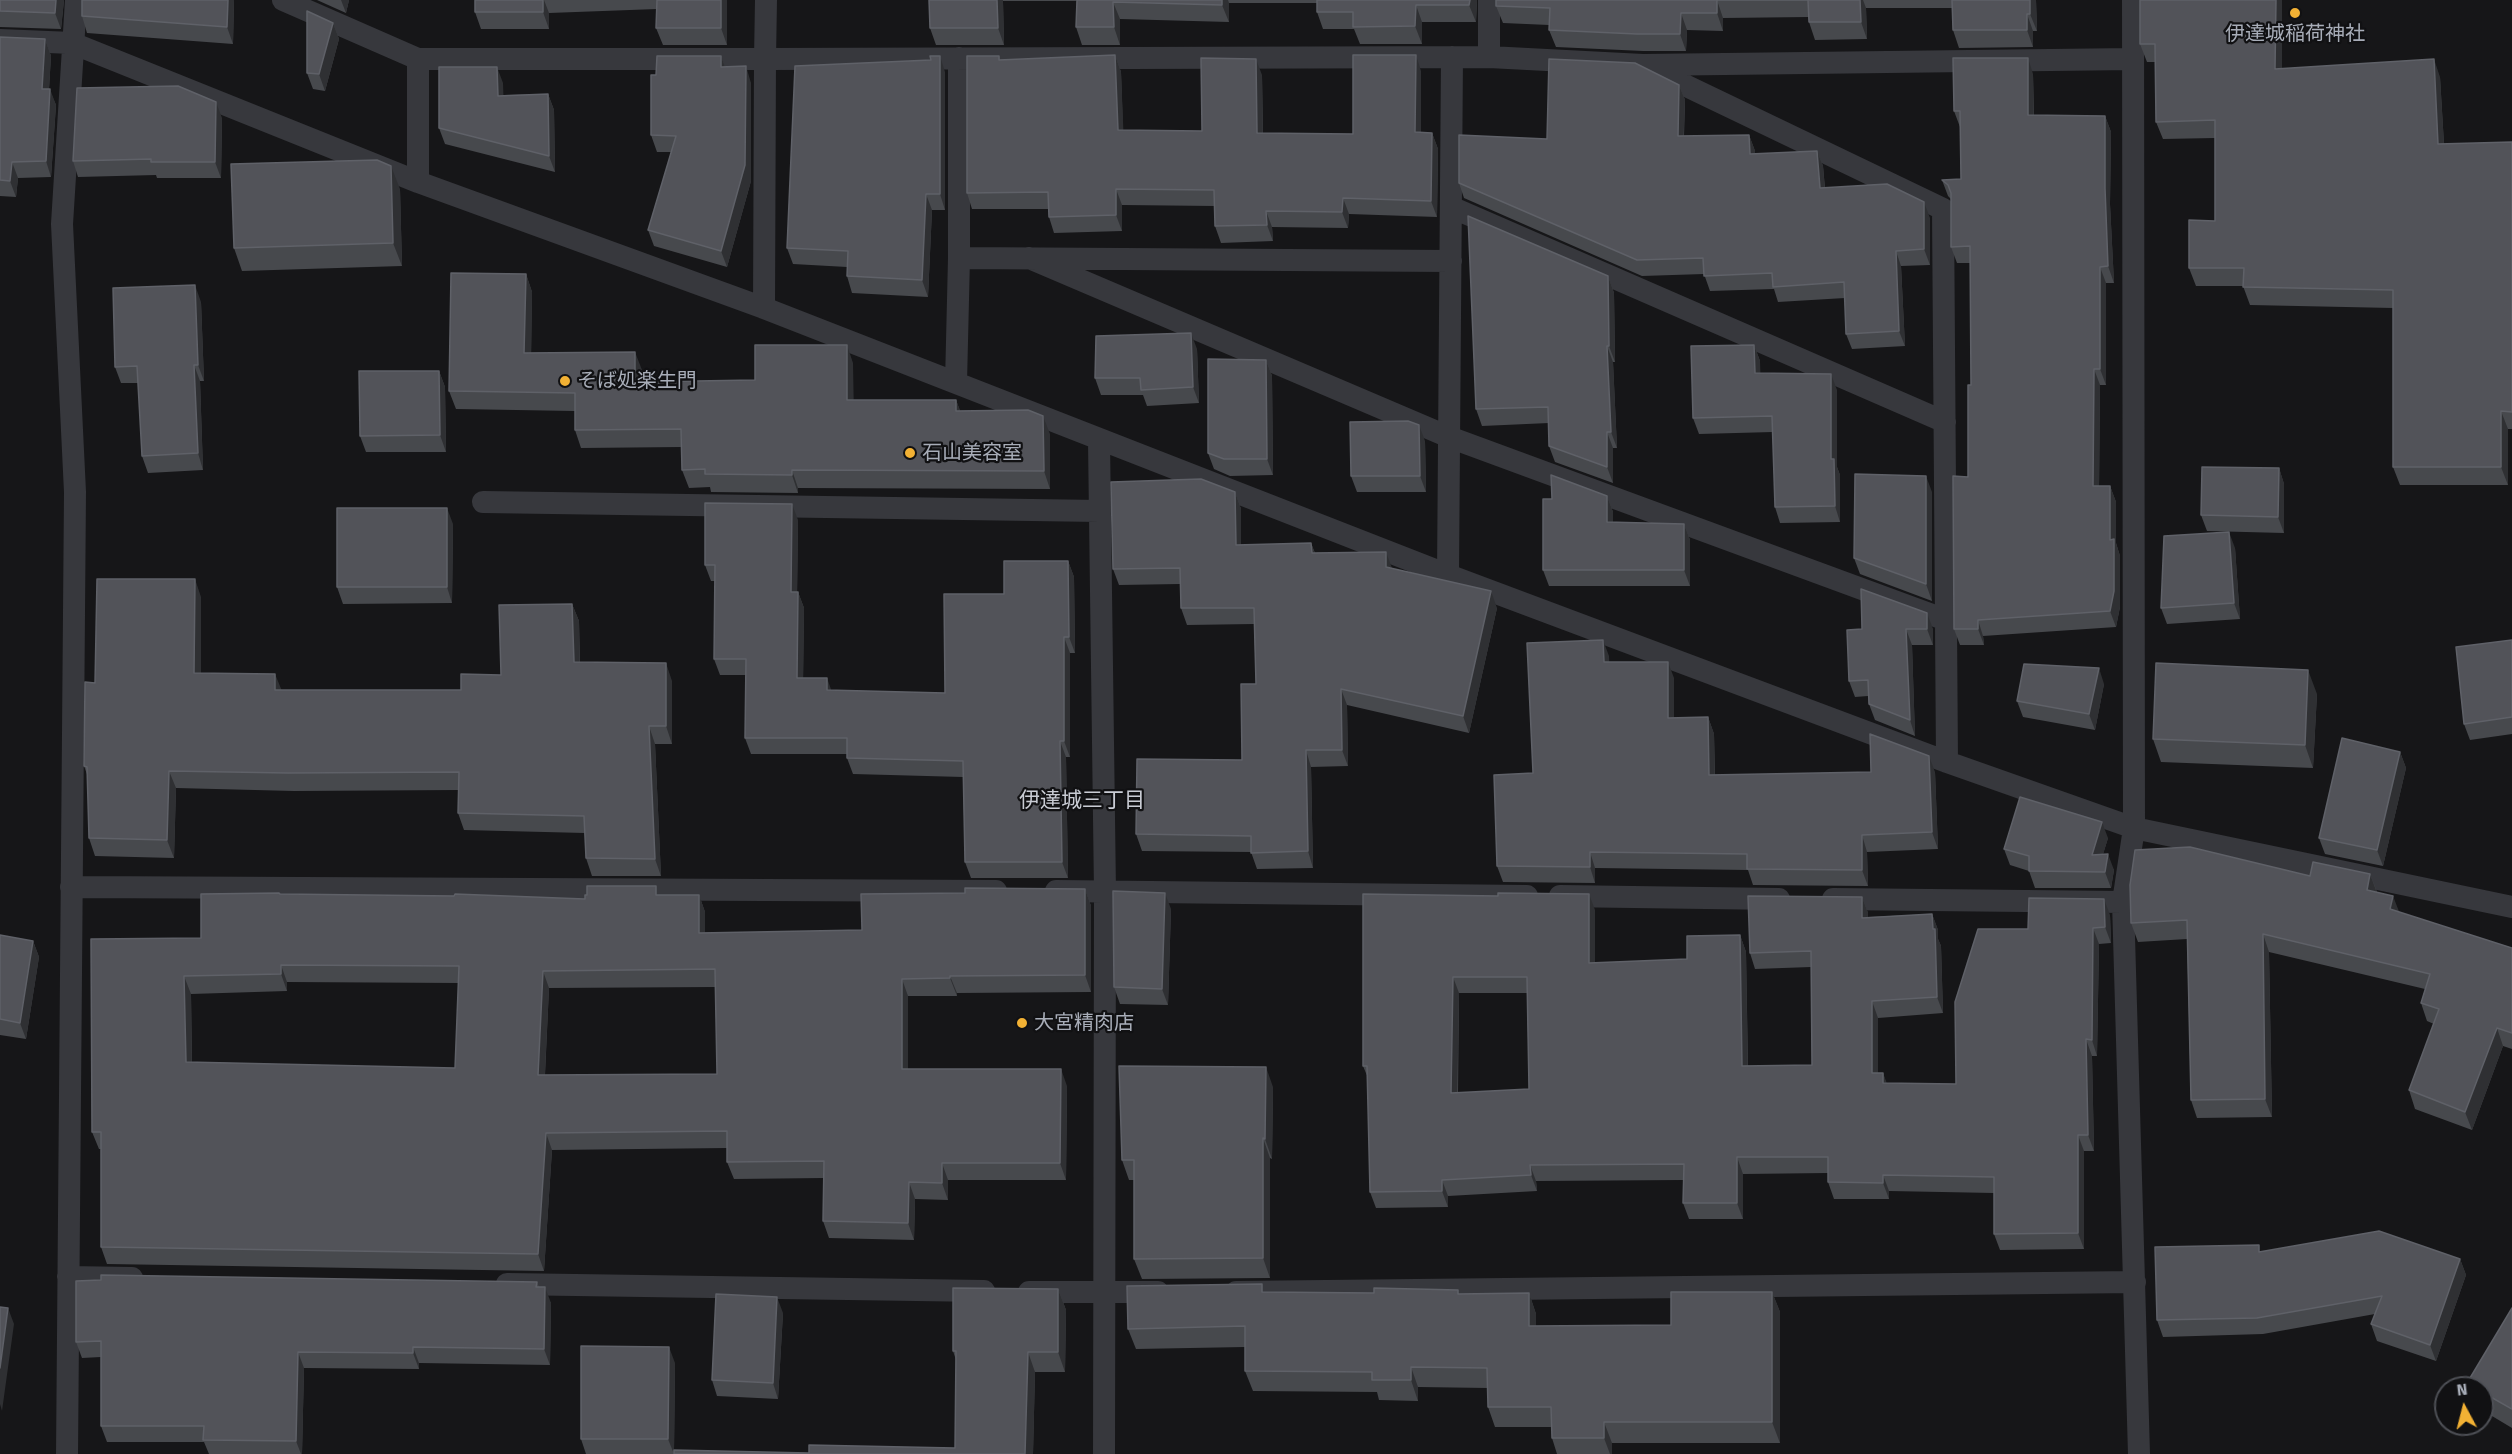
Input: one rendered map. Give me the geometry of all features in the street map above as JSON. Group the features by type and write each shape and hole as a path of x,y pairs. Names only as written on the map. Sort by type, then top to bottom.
{"lane":[{"path":"67,1454 75,492 62,224 76,0"},
{"path":"283,0 418,58 1489,57 1642,65 2132,59"},
{"path":"764,308 766,0"},
{"path":"1489,0 1489,57"},
{"path":"2133,0 2134,828 2123,902 2139,1454"},
{"path":"0,40 72,43 418,182 764,308 1099,441 1448,575 1947,762 2134,828 2512,907"},
{"path":"1448,575 1452,57"},
{"path":"418,58 418,182"},
{"path":"956,383 959,258 959,58"},
{"path":"1642,65 1943,209 1947,762"},
{"path":"1451,207 1945,422"},
{"path":"959,258 1451,261"},
{"path":"1029,258 1449,437 1946,620"},
{"path":"1099,441 1105,892 1104,1454"},
{"path":"483,501 1100,512"},
{"path":"71,887 1028,891 2123,902"},
{"path":"68,1277 151,1278"},
{"path":"1212,1292 2134,1282"},
{"path":"485,1283 1104,1293 1176,1292"}],"building":[{"path":"0,0 56,0 55,13 0,11"},
{"path":"82,0 228,0 227,27 82,16"},
{"path":"475,0 543,0 543,12 475,12"},
{"path":"657,0 721,0 721,28 656,28"},
{"path":"929,0 997,0 998,28 930,28"},
{"path":"1077,0 1222,0 1222,5 1113,2 1114,27 1076,27"},
{"path":"1317,0 1470,0 1469,5 1416,5 1415,26 1353,27 1353,12 1317,12"},
{"path":"1496,0 1717,0 1717,13 1681,13 1680,34 1549,30 1550,8 1496,6"},
{"path":"1808,0 1860,0 1861,22 1809,22"},
{"path":"1952,0 2030,0 2027,30 1953,30"},
{"path":"2140,0 2276,0 2275,69 2434,59 2438,144 2512,142 2512,412 2501,411 2501,467 2393,467 2393,290 2243,287 2244,268 2189,268 2189,220 2215,221 2215,120 2156,122 2155,44 2140,44"},
{"path":"307,11 333,23 319,74 307,73"},
{"path":"0,37 45,39 42,89 50,89 46,161 12,162 10,181 0,180"},
{"path":"1115,55 1118,130 1202,131 1201,58 1256,59 1257,133 1353,134 1353,55 1416,55 1415,132 1432,133 1431,201 1343,198 1342,212 1266,211 1267,225 1215,226 1214,190 1116,189 1116,215 1049,217 1048,192 967,193 967,56 999,56 999,60"},
{"path":"657,56 721,56 721,67 746,66 745,165 721,251 648,230 676,136 651,135 651,75 656,75"},
{"path":"930,56 940,56 940,194 926,194 922,280 847,276 848,251 787,248 795,66 931,60"},
{"path":"1953,58 2028,58 2028,115 2105,116 2108,266 2100,267 2100,369 2094,369 2093,486 2110,486 2110,540 2114,539 2114,591 2110,611 1978,620 1978,629 1954,629 1953,476 1968,477 1968,385 1971,385 1970,246 1951,247 1951,193 1948,185 1942,180 1961,179 1960,111 1954,111"},
{"path":"1549,59 1635,63 1679,85 1678,136 1749,135 1750,154 1817,151 1820,188 1887,184 1924,202 1924,249 1896,251 1899,331 1846,334 1844,282 1773,287 1772,273 1704,276 1703,258 1637,260 1459,183 1459,135 1547,139"},
{"path":"439,67 497,67 498,96 548,94 549,156 439,128"},
{"path":"178,86 216,102 215,162 151,162 151,159 73,161 77,88"},
{"path":"377,160 391,166 393,243 234,248 231,164"},
{"path":"1468,216 1608,276 1609,346 1607,346 1611,432 1607,432 1607,467 1549,446 1548,407 1476,409"},
{"path":"451,273 526,274 524,353 635,352 635,382 755,380 755,345 847,345 847,400 956,400 956,411 1028,410 1043,416 1044,471 792,470 792,475 705,474 705,469 682,470 681,429 575,430 575,393 449,391"},
{"path":"195,285 198,365 194,365 198,453 142,456 137,366 115,367 113,288"},
{"path":"1191,333 1193,387 1141,390 1140,378 1095,378 1096,336"},
{"path":"1754,345 1755,373 1831,374 1831,459 1834,459 1835,506 1775,507 1772,416 1693,418 1691,346"},
{"path":"1208,359 1266,360 1267,459 1224,459 1208,453"},
{"path":"359,371 439,371 440,435 360,436"},
{"path":"1408,421 1419,425 1420,476 1351,476 1350,422"},
{"path":"2202,467 2279,468 2278,517 2201,515"},
{"path":"1855,474 1926,476 1926,584 1854,558"},
{"path":"1551,475 1607,496 1607,522 1684,524 1684,570 1543,570 1543,499 1552,499"},
{"path":"1201,479 1235,492 1236,545 1311,543 1312,553 1386,552 1386,567 1491,591 1463,716 1341,689 1342,750 1306,750 1308,851 1251,853 1251,836 1136,834 1137,759 1242,760 1241,684 1256,684 1254,608 1181,608 1180,568 1113,569 1111,482"},
{"path":"705,503 792,504 791,592 798,592 797,678 827,678 827,690 945,693 944,594 1004,594 1004,561 1068,561 1069,637 1064,637 1064,741 1060,741 1062,862 965,862 963,761 847,758 847,738 745,738 746,659 714,659 715,565 705,565"},
{"path":"337,508 447,508 447,587 337,587"},
{"path":"2229,532 2234,603 2161,608 2164,536"},
{"path":"97,579 195,579 194,673 275,674 275,690 461,690 461,674 501,675 499,605 572,604 574,662 666,663 666,726 649,726 655,859 586,858 584,816 458,813 459,772 169,771 167,840 89,838 87,767 84,766 85,682 95,683"},
{"path":"1861,589 1927,613 1927,629 1906,629 1910,720 1869,704 1868,680 1849,681 1847,630 1862,629"},
{"path":"1603,640 1604,662 1668,662 1668,718 1708,717 1709,775 1871,772 1870,734 1929,756 1932,832 1862,835 1862,870 1747,869 1747,854 1590,852 1590,867 1497,866 1494,775 1533,773 1527,643"},
{"path":"2512,640 2512,717 2464,724 2456,647"},
{"path":"2156,663 2308,670 2305,745 2153,739"},
{"path":"2024,664 2099,668 2089,714 2017,701"},
{"path":"2342,738 2400,752 2377,850 2319,838"},
{"path":"2020,797 2102,822 2092,855 2108,854 2105,872 2029,871 2029,856 2004,849"},
{"path":"2190,847 2310,876 2313,862 2370,874 2367,890 2393,896 2390,909 2512,948 2512,1033 2497,1028 2465,1112 2409,1090 2439,1009 2421,1003 2430,974 2263,934 2265,1099 2191,1100 2187,920 2131,923 2130,885 2135,850"},
{"path":"587,886 656,886 656,895 699,895 699,933 862,930 861,894 965,893 965,888 1085,889 1085,975 950,976 950,978 902,979 902,1069 1061,1069 1060,1163 942,1163 942,1183 909,1182 908,1223 823,1221 824,1161 727,1162 727,1131 546,1133 538,1254 101,1247 101,1132 92,1132 91,939 201,938 201,894 454,896 455,894 585,899","holes":["281,965 459,966 455,1068 186,1062 184,976 281,974","715,969 717,1074 538,1075 543,971"]},
{"path":"1113,891 1165,893 1162,989 1114,987"},
{"path":"1498,893 1589,894 1589,963 1687,959 1687,936 1740,935 1742,1066 1812,1065 1811,951 1750,953 1748,896 1862,897 1862,918 1932,914 1933,929 1935,929 1937,997 1872,1001 1872,1073 1883,1073 1883,1083 1956,1084 1955,1002 1978,929 2028,929 2029,898 2104,899 2105,927 2093,928 2092,1040 2086,1039 2088,1135 2078,1135 2078,1233 1994,1234 1994,1177 1883,1175 1883,1183 1828,1182 1828,1157 1737,1157 1737,1203 1683,1203 1684,1164 1530,1165 1531,1175 1442,1180 1442,1191 1370,1192 1367,1066 1363,1066 1363,894 1498,896","holes":["1453,977 1527,977 1529,1089 1451,1093"]},
{"path":"0,935 33,941 20,1023 0,1019"},
{"path":"1119,1066 1266,1067 1265,1139 1263,1138 1263,1258 1134,1259 1134,1160 1122,1160"},
{"path":"2379,1231 2460,1259 2430,1345 2371,1324 2382,1296 2257,1318 2157,1320 2155,1247 2259,1245 2259,1252"},
{"path":"101,1275 537,1282 536,1287 545,1287 544,1349 413,1347 413,1353 298,1352 296,1441 203,1440 204,1426 101,1426 101,1341 76,1342 76,1281 101,1280"},
{"path":"1262,1284 1262,1292 1374,1293 1374,1288 1458,1290 1458,1294 1529,1293 1529,1326 1671,1325 1671,1292 1772,1292 1772,1422 1604,1422 1604,1438 1552,1438 1551,1407 1488,1407 1487,1368 1411,1367 1411,1380 1372,1380 1372,1372 1245,1371 1245,1326 1128,1329 1127,1286"},
{"path":"953,1288 1058,1289 1058,1352 1028,1352 1025,1454 674,1454 674,1450 809,1453 809,1445 955,1448 956,1351 953,1351"},
{"path":"716,1294 777,1297 773,1383 712,1380"},
{"path":"0,1307 8,1308 0,1368"},
{"path":"2512,1308 2512,1409 2494,1399 2494,1376 2471,1376"},
{"path":"581,1346 669,1347 668,1439 581,1439"}],"place":[{"name":"伊達城稲荷神社","path":"2295,13"},
{"name":"そば処楽生門","path":"565,381"},
{"name":"石山美容室","path":"910,453"},
{"name":"大宮精肉店","path":"1022,1023"}],"district":[{"name":"伊達城三丁目","path":"1082,801"}]}
